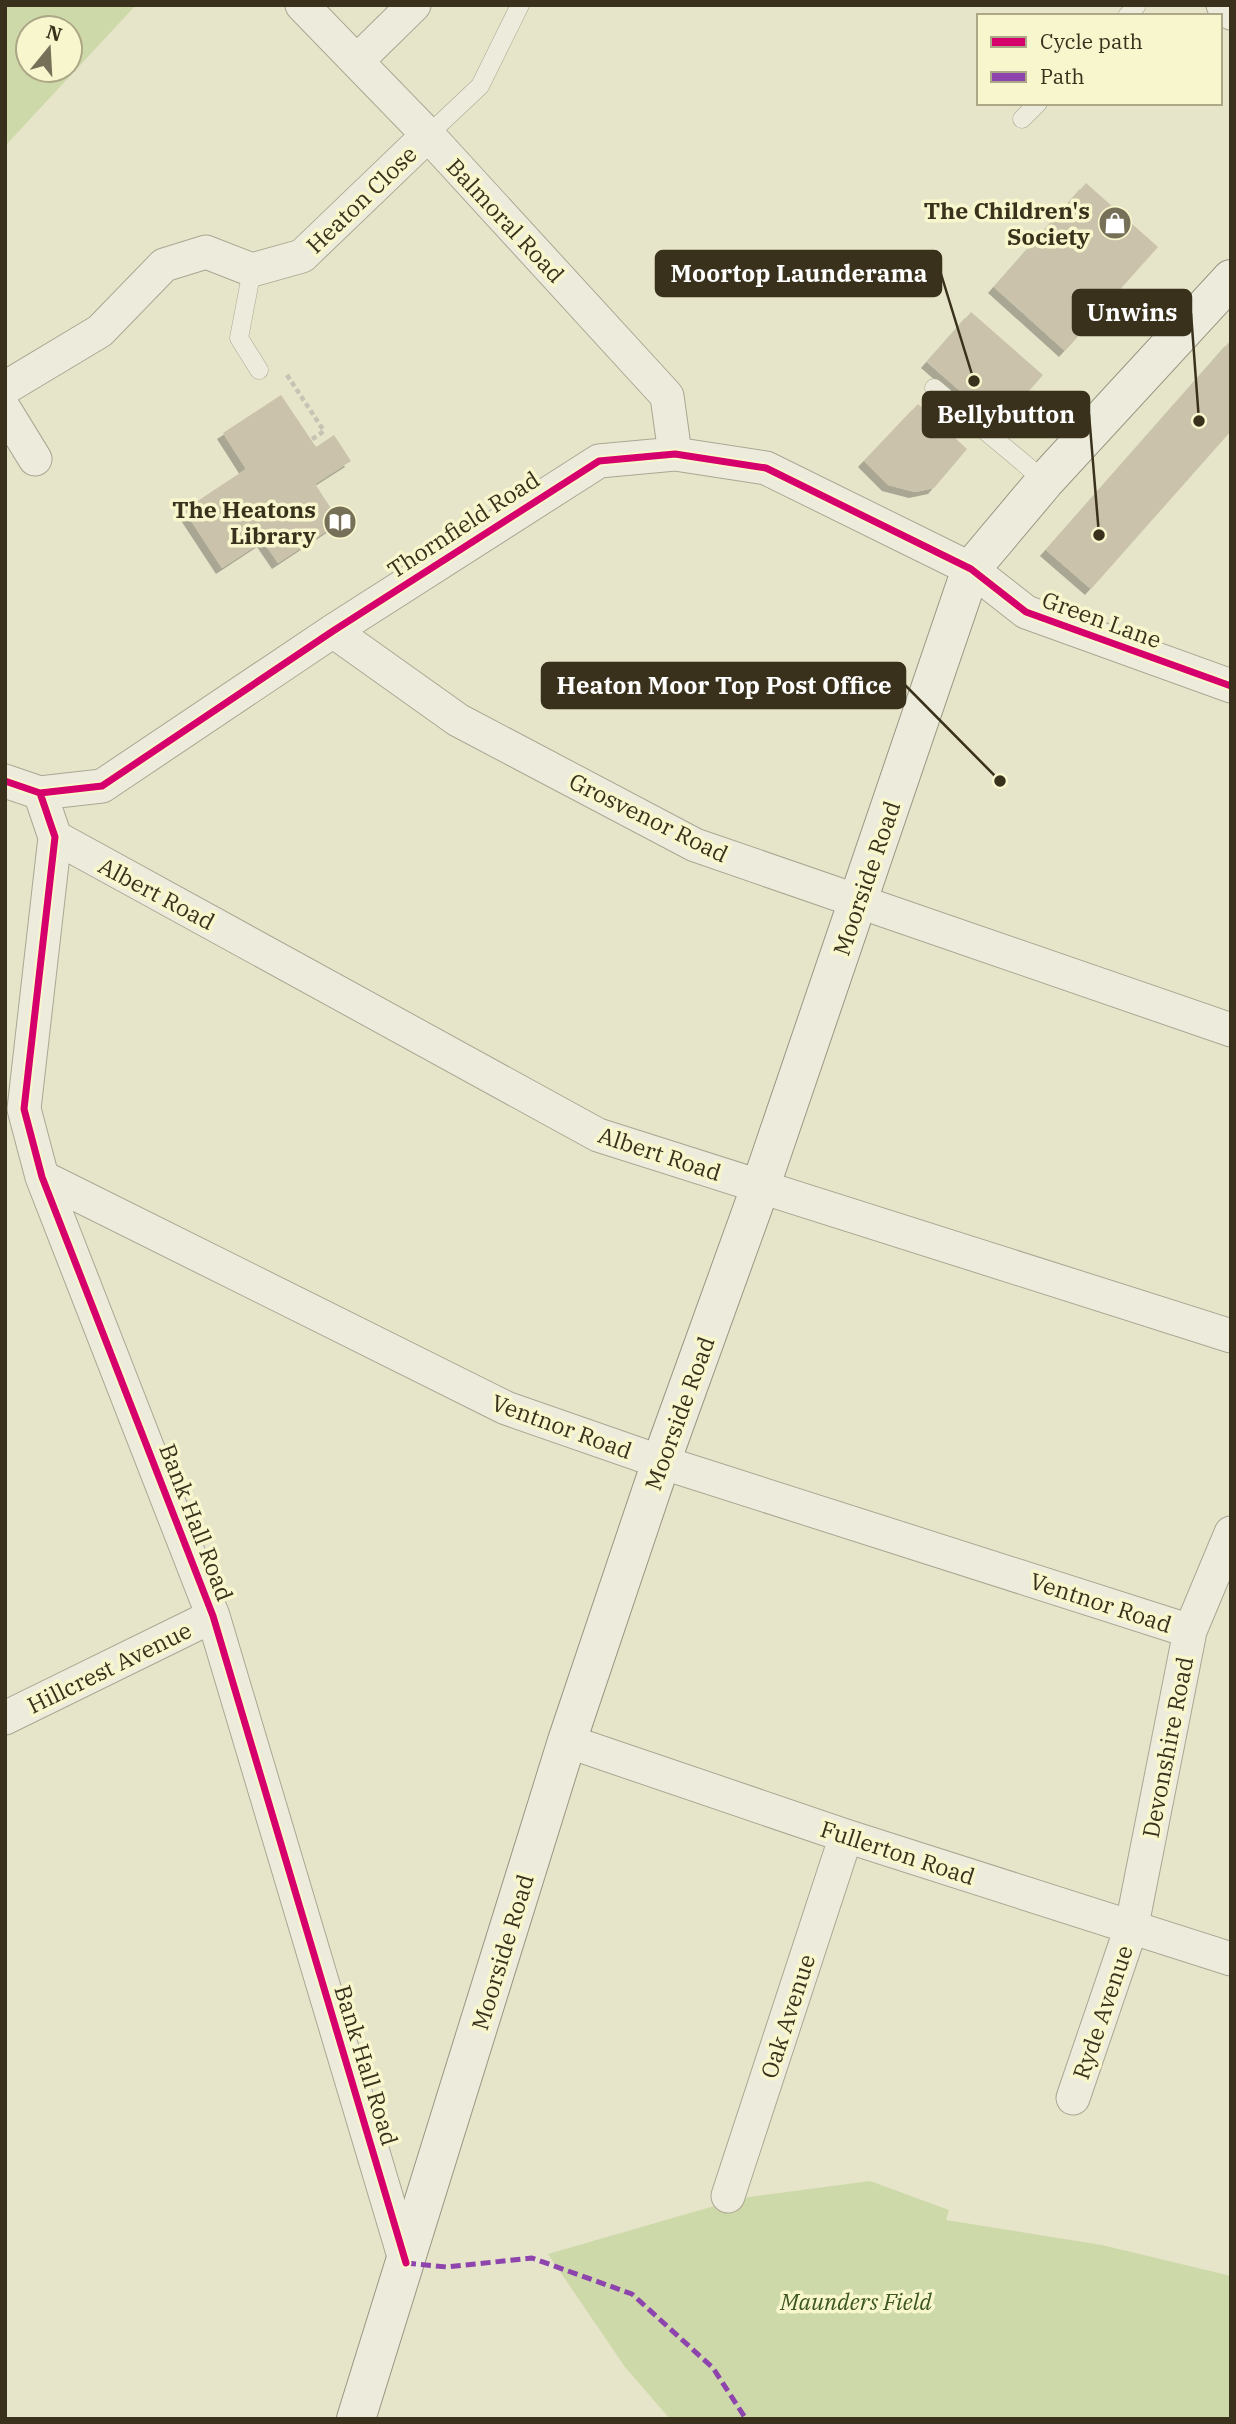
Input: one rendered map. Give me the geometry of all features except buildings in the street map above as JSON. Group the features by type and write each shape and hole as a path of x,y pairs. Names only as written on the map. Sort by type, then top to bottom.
{"main road":[{"path":"971,569 1045,481 1231,279"},
{"name":"Moorside Road","path":"406,2263 567,1741 661,1462 761,1185 971,569"},
{"path":"356,2419 406,2263"}],"street":[{"name":"Balmoral Road","path":"302,5 428,135 667,396 676,454"},
{"path":"357,61 414,5"},
{"path":"1223,5 1231,13"},
{"name":"Heaton Close","path":"253,270 302,256 428,135"},
{"path":"5,387 100,331 164,265 206,252 253,270"},
{"path":"5,410 35,459"},
{"name":"Thornfield Road","path":"5,781 40,793 102,786 333,631 599,461 676,454 766,468 971,569"},
{"name":"Green Lane","path":"971,569 1026,612 1231,686"},
{"name":"Grosvenor Road","path":"333,631 458,720 695,845 1231,1030"},
{"name":"Bank Hall Road","path":"40,793 55,838 24,1109 42,1177 213,1616 406,2263"},
{"name":"Albert Road","path":"55,838 598,1135 1231,1336"},
{"name":"Ventnor Road","path":"42,1177 506,1408 661,1462 1190,1631"},
{"name":"Devonshire Road","path":"1132,1926 1190,1631 1231,1533"},
{"name":"Hillcrest Avenue","path":"5,1718 213,1616"},
{"name":"Fullerton Road","path":"567,1741 846,1836 1231,1959"},
{"name":"Oak Avenue","path":"728,2196 846,1836"},
{"name":"Ryde Avenue","path":"1073,2098 1132,1926"}],"lane":[{"path":"428,135 480,86 520,5"},
{"path":"1022,119 1036,105"},
{"path":"253,270 239,338 259,370"},
{"path":"934,388 1045,481"}],"path":[{"path":"284,370 324,431 311,440"}],"green space":[{"path":"5,5 136,5 84,61 84,14 14,14 14,84 63,84 5,146"},
{"name":"Maunders Field","path":"870,2181 949,2210 946,2220 1102,2245 1231,2276 1231,2419 670,2419 625,2367 548,2254 742,2198"}],"marked path":[{"path":"406,2263 447,2267 532,2258 632,2294 713,2368 746,2419"}],"cycle path":[{"path":"5,781 40,793 102,786 333,631 599,461 675,454 766,468 971,569 1026,612 1231,686"},
{"path":"40,793 55,837 24,1109 42,1177 213,1616 406,2263"}],"place":[{"name":"The Children's Society","path":"1115,223"},
{"name":"Moortop Launderama","path":"974,381"},
{"name":"Unwins","path":"1199,421"},
{"name":"The Heatons Library","path":"340,522"},
{"name":"Bellybutton","path":"1099,535"},
{"name":"Heaton Moor Top Post Office","path":"1000,781"}]}
